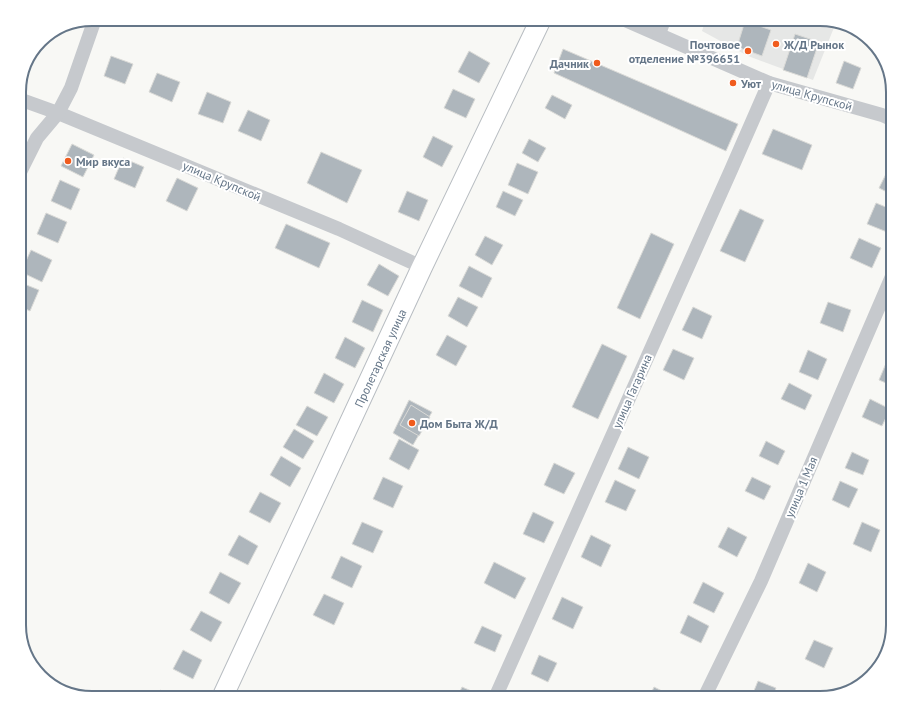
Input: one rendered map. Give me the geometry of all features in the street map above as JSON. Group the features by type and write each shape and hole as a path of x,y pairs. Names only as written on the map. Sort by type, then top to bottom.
{"main road":[{"name":"Пролетарская улица","path":"225,691 422,267 538,26"}],"street":[{"path":"26,160 37,138 58,113 71,88 93,26"},
{"name":"улица Крупской","path":"640,26 769,83 886,117"},
{"path":"659,34 662,26"},
{"name":"улица Гагарина","path":"498,691 769,83"},
{"name":"улица Крупской","path":"26,102 58,113 339,229 422,267"},
{"name":"улица 1 Мая","path":"707,691 761,580 886,290"}],"shaded area":[{"name":"Ж/Д Рынок","path":"704,26 820,26 834,28 813,80 748,56 702,31"}],"building":[{"path":"743,26 759,26 771,30 762,56 737,47"},
{"path":"795,34 819,42 807,78 783,70"},
{"path":"563,49 738,124 726,151 554,73"},
{"path":"469,51 490,63 479,83 458,72"},
{"path":"111,56 133,64 125,84 104,76"},
{"path":"844,61 861,68 853,89 836,83"},
{"path":"157,73 180,82 172,102 149,92"},
{"path":"453,89 475,99 466,118 444,108"},
{"path":"207,92 231,102 223,123 198,114"},
{"path":"552,95 572,105 565,119 545,108"},
{"path":"248,110 270,120 261,141 238,131"},
{"path":"773,129 812,145 802,170 762,154"},
{"path":"433,136 453,146 442,167 423,157"},
{"path":"529,139 546,148 538,162 522,153"},
{"path":"72,144 94,155 83,177 61,166"},
{"path":"321,152 362,170 347,203 307,183"},
{"path":"123,158 144,167 135,188 114,179"},
{"path":"517,163 538,172 528,194 508,185"},
{"path":"886,174 886,192 879,188"},
{"path":"177,178 198,188 187,211 166,201"},
{"path":"60,180 80,189 71,210 51,201"},
{"path":"407,191 428,200 419,221 398,212"},
{"path":"503,191 523,200 515,216 496,207"},
{"path":"876,203 886,207 886,232 867,224"},
{"path":"740,209 764,220 745,262 720,251"},
{"path":"46,213 67,222 58,243 37,234"},
{"path":"286,224 330,243 319,268 275,248"},
{"path":"651,233 674,244 640,319 617,308"},
{"path":"485,236 503,245 492,265 475,255"},
{"path":"859,238 881,248 872,268 850,258"},
{"path":"31,250 52,260 42,282 26,274 26,261"},
{"path":"379,264 399,276 388,296 367,285"},
{"path":"469,266 492,278 482,298 459,286"},
{"path":"26,285 39,290 30,311 26,309"},
{"path":"458,297 478,307 467,327 448,316"},
{"path":"362,300 383,310 373,332 352,322"},
{"path":"828,302 851,310 843,332 820,323"},
{"path":"693,307 712,316 702,339 682,330"},
{"path":"447,335 467,346 456,366 436,355"},
{"path":"345,337 365,348 355,368 335,358"},
{"path":"602,344 627,356 598,419 572,407"},
{"path":"673,349 694,358 684,380 663,370"},
{"path":"808,350 827,359 818,380 799,372"},
{"path":"886,363 886,383 879,380"},
{"path":"324,373 344,384 334,403 314,393"},
{"path":"789,383 812,395 805,410 781,399"},
{"path":"870,399 886,407 886,418 882,426 862,417"},
{"name":"Дом Быта Ж/Д","path":"409,400 432,412 413,445 393,433"},
{"path":"411,405 430,417 419,436 400,425"},
{"path":"307,406 328,417 317,436 296,425"},
{"path":"294,429 314,441 303,459 283,447"},
{"path":"399,439 419,450 409,470 389,459"},
{"path":"766,441 785,451 778,465 759,456"},
{"path":"628,447 649,457 639,479 618,469"},
{"path":"852,452 869,460 863,475 845,468"},
{"path":"281,456 301,468 290,487 270,475"},
{"path":"554,463 575,473 564,494 544,485"},
{"path":"383,477 403,486 393,508 373,499"},
{"path":"752,477 771,486 764,500 745,491"},
{"path":"615,480 636,490 626,511 605,502"},
{"path":"840,481 858,489 849,508 832,500"},
{"path":"260,492 281,503 270,523 249,512"},
{"path":"533,512 554,522 544,543 523,534"},
{"path":"362,522 383,531 373,553 352,544"},
{"path":"862,522 880,530 871,552 853,544"},
{"path":"728,527 747,537 737,557 718,547"},
{"path":"239,535 258,546 248,565 228,555"},
{"path":"591,535 611,545 601,567 581,557"},
{"path":"341,556 362,566 352,588 331,578"},
{"path":"494,562 526,578 515,599 484,583"},
{"path":"808,563 826,572 817,592 799,583"},
{"path":"220,572 241,583 229,604 209,593"},
{"path":"703,582 724,593 714,613 693,603"},
{"path":"324,594 344,603 334,625 313,615"},
{"path":"562,597 583,607 573,629 552,619"},
{"path":"201,611 222,622 211,642 190,630"},
{"path":"688,615 709,626 701,643 680,633"},
{"path":"482,626 502,635 495,652 474,643"},
{"path":"814,640 833,648 824,668 805,659"},
{"path":"183,650 202,660 193,679 173,669"},
{"path":"539,655 557,663 548,682 531,674"},
{"path":"758,681 776,688 775,691 754,691"},
{"path":"462,687 471,691 460,691"},
{"path":"654,687 662,691 652,691"}],"place":[{"name":"Ж/Д Рынок","path":"776,44"},
{"name":"Почтовое отделение №396651","path":"748,51"},
{"name":"Дачник","path":"597,63"},
{"name":"Уют","path":"733,83"},
{"name":"Мир вкуса","path":"68,161"},
{"name":"Дом Быта Ж/Д","path":"412,423"}]}
